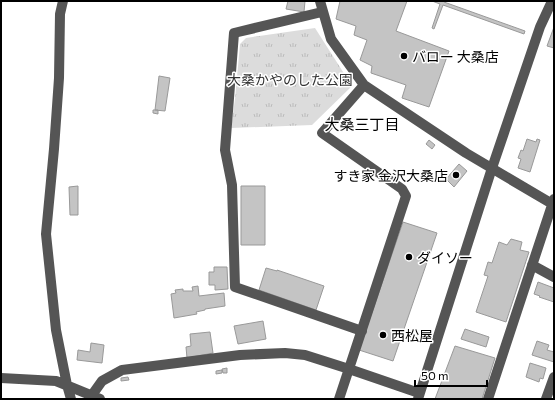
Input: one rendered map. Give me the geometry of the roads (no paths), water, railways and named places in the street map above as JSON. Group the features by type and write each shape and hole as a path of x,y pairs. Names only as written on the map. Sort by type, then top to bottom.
{"street":[{"path":"63,1 60,14 54,149 46,234 56,330 71,399"},
{"path":"320,1 331,39 364,85 466,153 553,202 488,399"},
{"path":"1,378 27,378 56,381 96,397 102,381 122,370 240,355 285,353 305,355 349,369 418,396 492,168 540,27 552,1"},
{"path":"322,12 234,33 225,150 232,185 234,287 362,331"},
{"path":"339,399 406,196 402,189 322,133 364,85"},
{"path":"532,265 554,277"},
{"path":"546,399 554,377"}],"place":[{"name":"バロー 大桑店","path":"404,56"},
{"name":"すき家 金沢大桑店","path":"456,175"},
{"name":"ダイソー","path":"409,257"},
{"name":"西松屋","path":"383,335"}],"district":[{"name":"大桑三丁目","path":"362,124"}],"park label":[{"name":"大桑かやのした公園","path":"290,79"}]}
